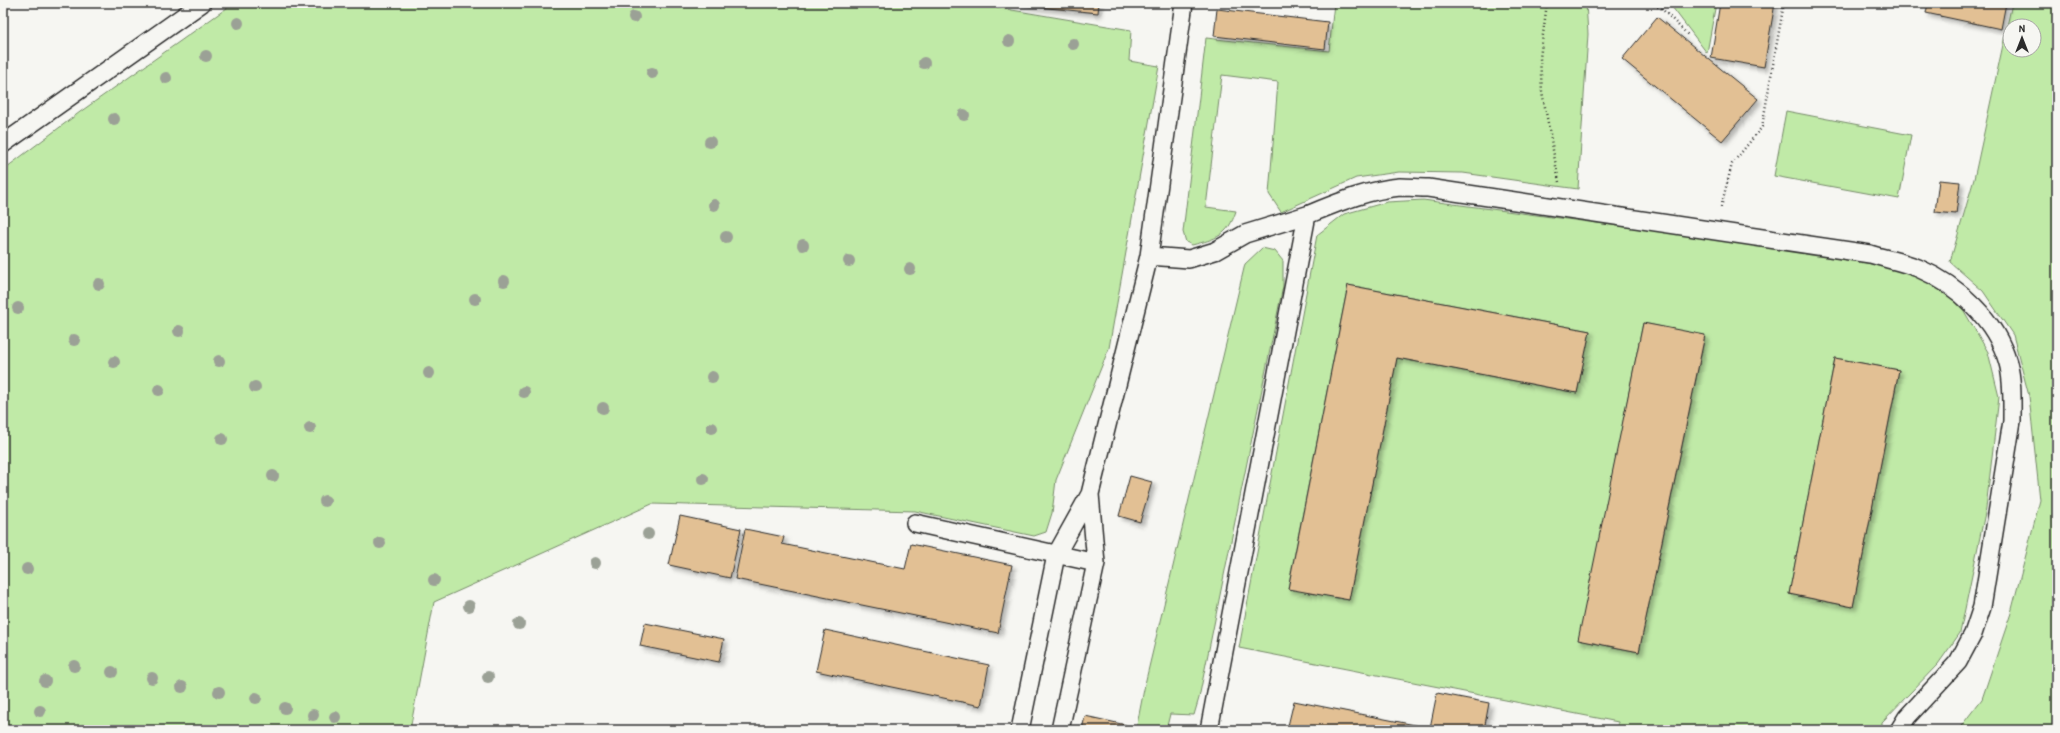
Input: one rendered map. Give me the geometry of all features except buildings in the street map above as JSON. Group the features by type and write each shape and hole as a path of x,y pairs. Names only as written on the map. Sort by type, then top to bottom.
{"lane":[{"path":"3,144 202,3"},
{"path":"1020,730 1056,555 1090,494 1149,256 1184,3"},
{"path":"1149,256 1188,259 1215,250 1245,234 1307,216 1371,192 1400,187 1428,188 1870,254 1918,268 1953,288 1969,300 1983,317 2008,363 2012,392 2012,421 1982,607 1973,634 1958,662 1907,717 1898,730"},
{"path":"1209,730 1307,216"},
{"path":"1060,730 1096,563 1090,494"},
{"path":"915,523 1096,563"}],"path":[{"path":"1547,3 1540,58 1542,91 1564,208"},
{"path":"1592,3 1598,6 1616,3"},
{"path":"1646,3 1661,8 1689,36"},
{"path":"1717,231 1720,210 1732,164 1762,127 1784,3"}],"green space":[{"path":"234,3 970,3 1131,30 1129,61 1159,66 1109,348 1056,480 1052,513 1046,532 1034,536 915,511 652,504 434,602 410,730 3,730 3,170 80,112"},
{"path":"1334,3 1586,3 1588,34 1578,189 1463,173 1399,172 1356,178 1281,212 1269,194 1278,82 1222,75 1206,207 1236,211 1229,226 1220,235 1208,241 1192,245 1186,242 1183,232 1206,38 1329,51"},
{"path":"1669,3 1716,3 1707,53"},
{"path":"2012,3 2057,3 2057,730 1958,730 1982,699 2011,613 2040,500 2029,396 2013,335 1983,291 1950,262 1974,179 2002,49 2002,58 2042,58 2042,18 2009,18"},
{"path":"1786,111 1911,135 1899,199 1774,176"},
{"path":"1423,200 1800,250 1908,271 1945,290 1964,311 1988,352 1999,397 1986,508 1960,633 1938,664 1882,722 1882,730 1617,730 1618,722 1239,648 1317,235 1344,214 1387,202","holes":["1348,285 1590,331 1577,393 1397,358 1349,600 1288,588","1643,323 1705,336 1639,652 1579,640","1835,358 1899,370 1853,607 1789,594"]},
{"path":"1262,248 1275,251 1283,261 1283,286 1199,698 1194,715 1170,714 1166,730 1136,730 1145,684 1245,264"}]}
